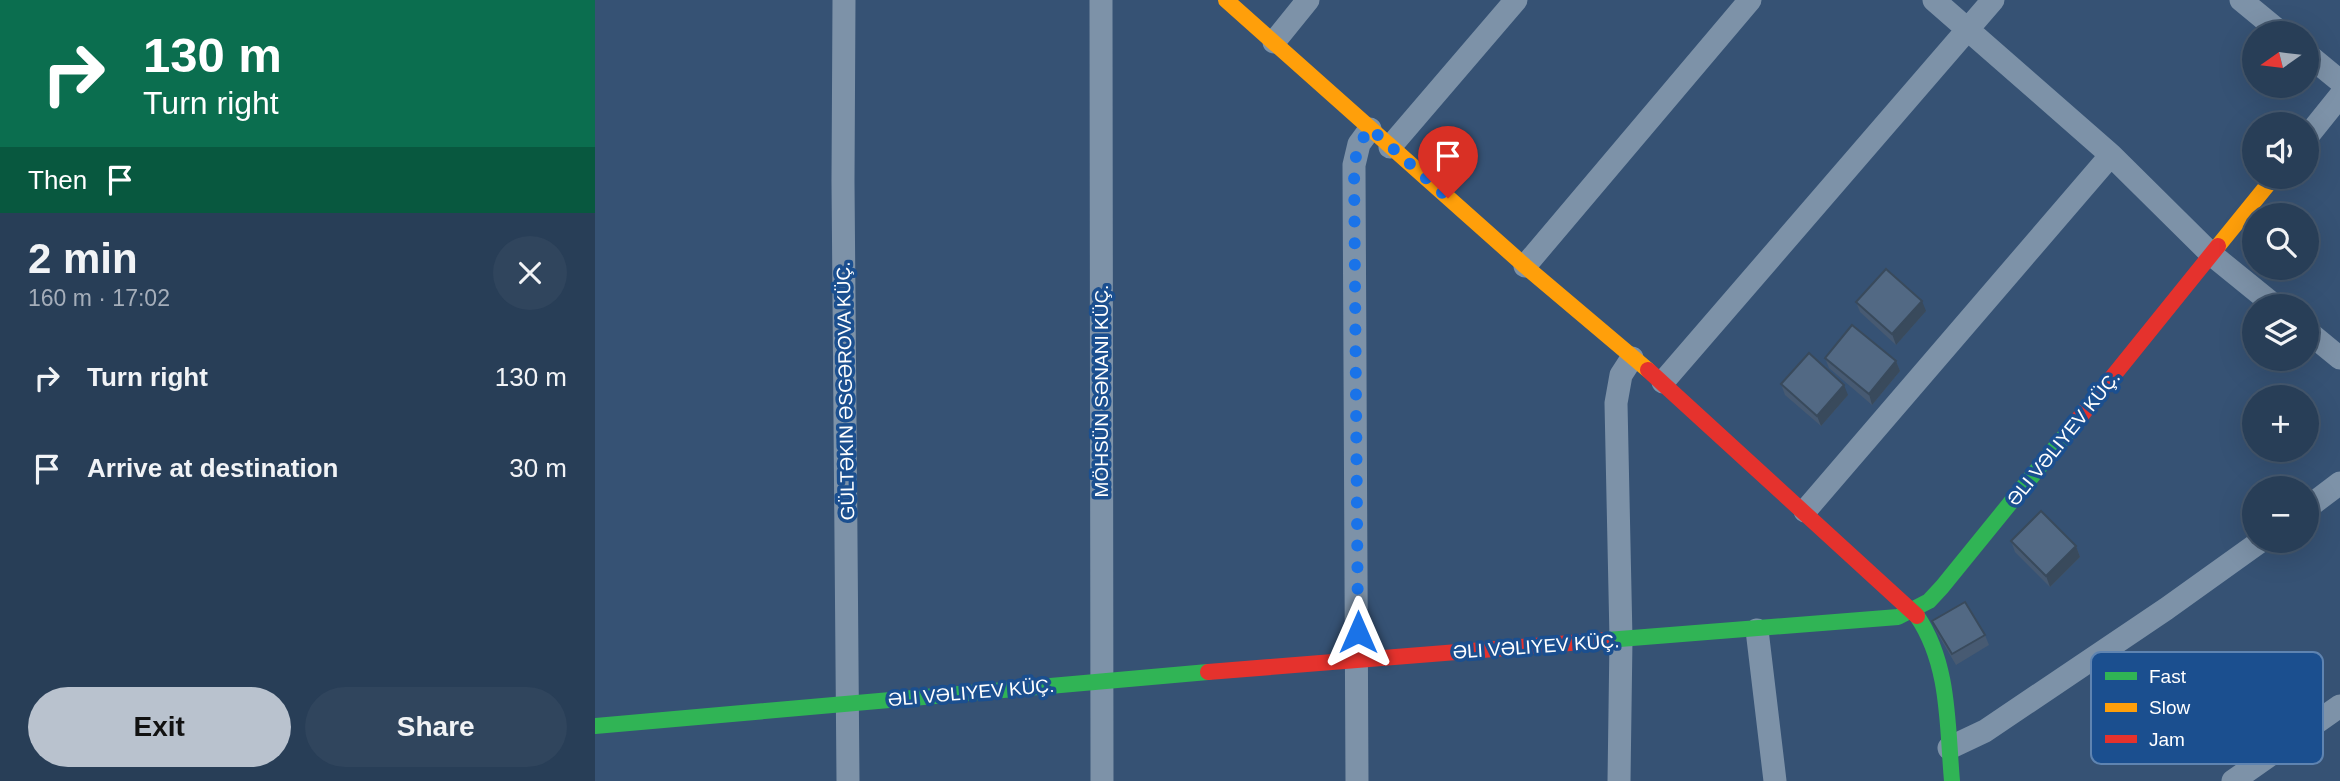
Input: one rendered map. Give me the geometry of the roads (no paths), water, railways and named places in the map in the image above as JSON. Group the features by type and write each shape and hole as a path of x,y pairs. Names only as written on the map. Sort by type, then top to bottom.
{"street":[{"name":"GÜLTƏKIN ƏSGƏROVA KÜÇ.","path":"844,0 848,781"},
{"name":"MÖHSÜN SƏNANI KÜÇ.","path":"1101,0 1102,781"},
{"path":"1226,0 1525,266 1663,383 1914,611 1928,629 1940,666 1952,781"},
{"path":"1274,42 1308,0"},
{"path":"1390,147 1516,0"},
{"path":"1525,266 1750,0"},
{"path":"1934,0 2111,155 2211,254 2261,294"},
{"path":"1663,383 1993,0"},
{"path":"2241,0 2266,21"},
{"path":"2319,64 2340,81"},
{"path":"2319,122 2340,96"},
{"path":"1357,781 1354,165 1359,144 1370,128"},
{"path":"1805,511 2111,155"},
{"name":"ƏLI VƏLIYEV KÜÇ.","path":"595,726 1101,680 1877,620 1914,611 1929,601 1942,587 2264,189"},
{"path":"2319,341 2340,358"},
{"path":"1619,781 1621,639 1616,403 1621,375 1632,358"},
{"path":"2319,499 2340,483"},
{"path":"2103,652 2244,553"},
{"path":"1757,630 1775,781"},
{"path":"1949,748 1985,731 2091,660"},
{"path":"2323,718 2340,706"},
{"path":"2233,781 2257,764"}]}
